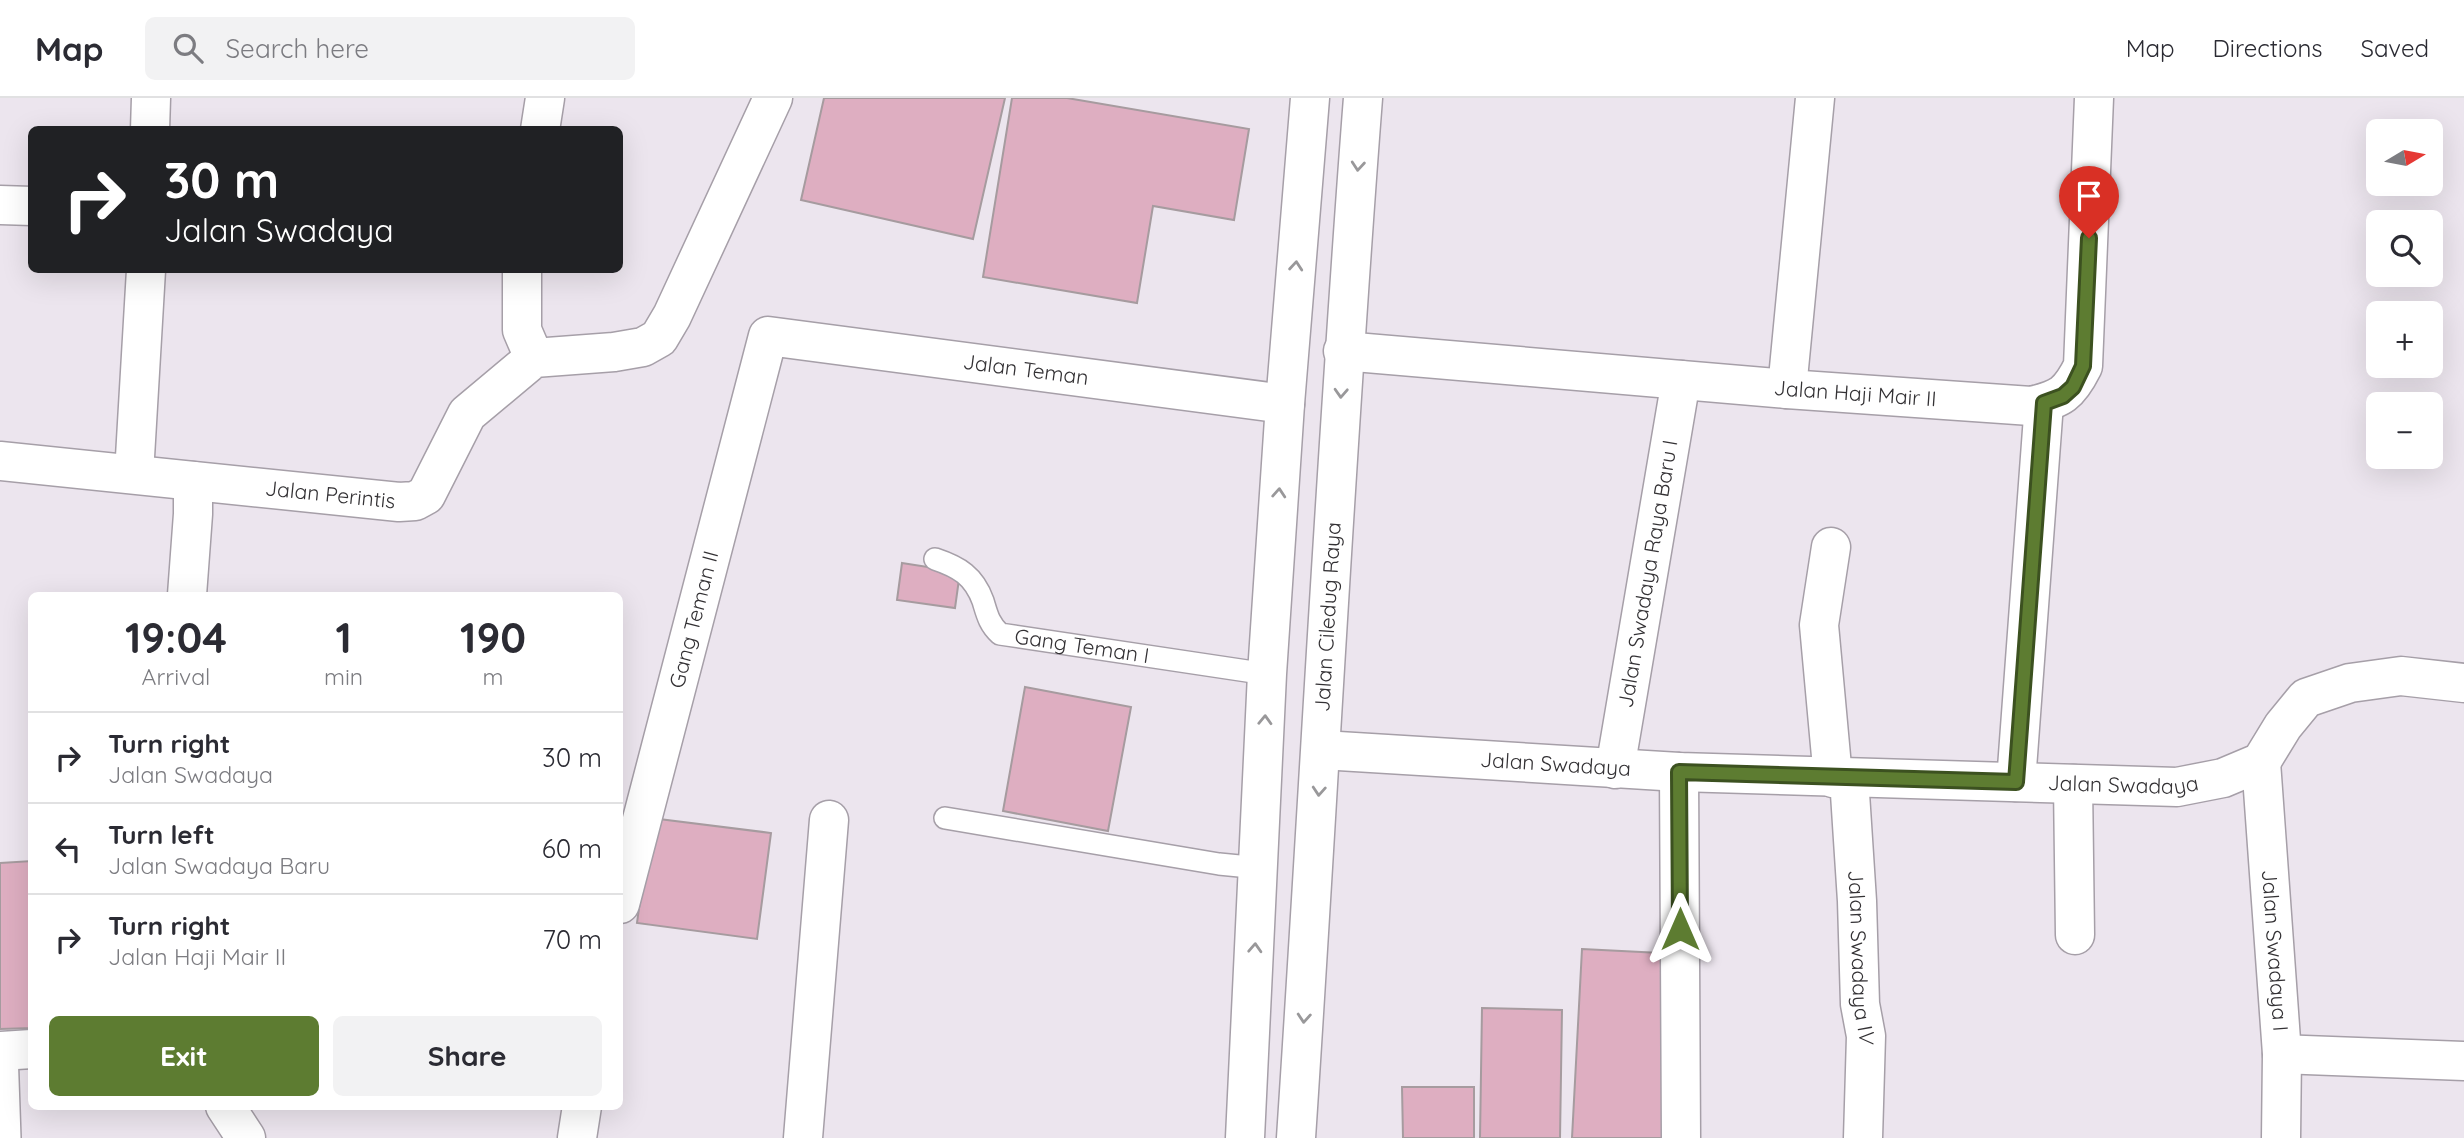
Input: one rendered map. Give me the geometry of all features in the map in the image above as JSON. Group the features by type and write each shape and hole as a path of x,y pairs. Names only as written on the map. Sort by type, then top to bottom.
{"street":[{"path":"150,126 151,98"},
{"path":"541,126 545,98"},
{"path":"523,273 523,330 534,358 614,352 643,347 659,338 672,316 773,98"},
{"path":"1245,1138 1267,674 1285,404 1310,98"},
{"name":"Jalan Ciledug Raya","path":"1296,1138 1322,750 1343,351 1363,98"},
{"path":"1787,389 1815,98"},
{"name":"Jalan Haji Mair II","path":"1343,351 1787,389 2020,405 2044,403 2063,396 2073,387 2083,366 2094,98"},
{"path":"0,205 28,206"},
{"path":"134,474 146,273"},
{"name":"Jalan Teman","path":"768,336 1285,404"},
{"name":"Gang Teman II","path":"623,892 768,336"},
{"name":"Jalan Perintis","path":"0,461 399,502 415,500 426,495 467,414 534,358"},
{"name":"Jalan Swadaya Raya Baru I","path":"1615,769 1681,380"},
{"path":"2016,782 2044,403"},
{"path":"187,592 193,481"},
{"name":"Jalan Swadaya IV","path":"1831,547 1819,625 1857,901 1860,1004 1866,1036 1863,1138"},
{"path":"2261,762 2283,726 2306,698 2350,683 2401,676 2464,683"},
{"name":"Jalan Swadaya","path":"1322,750 1679,772 2177,787 2223,778 2261,762"},
{"name":"Jalan Swadaya I","path":"2261,762 2282,1054 2281,1138"},
{"path":"1679,772 1681,1138"},
{"path":"2073,784 2075,935"},
{"path":"803,1138 829,820"},
{"path":"2282,1054 2464,1061"},
{"path":"577,1138 581,1110"}],"lane":[{"name":"Gang Teman I","path":"935,559 958,567 973,579 991,626 1000,634 1267,674"},
{"path":"945,818 1219,864 1259,868"},
{"path":"10,1138 13,1050"}],"building":[{"path":"824,98 1005,98 973,239 801,200"},
{"path":"1012,98 1067,98 1249,129 1234,220 1153,206 1137,303 983,277"},
{"path":"902,563 960,572 955,608 897,600"},
{"path":"1025,687 1131,707 1108,831 1003,811"},
{"path":"651,818 771,833 757,939 637,923"},
{"path":"28,861 28,1028 0,1029 0,863"},
{"path":"1582,949 1680,954 1670,1138 1572,1138"},
{"path":"1482,1008 1562,1010 1560,1138 1480,1138"},
{"path":"1402,1087 1474,1087 1474,1138 1403,1138"}],"route":[{"path":"1680,929 1679,772 2016,782 2044,403 2063,396 2073,387 2083,366 2089,238"}]}
